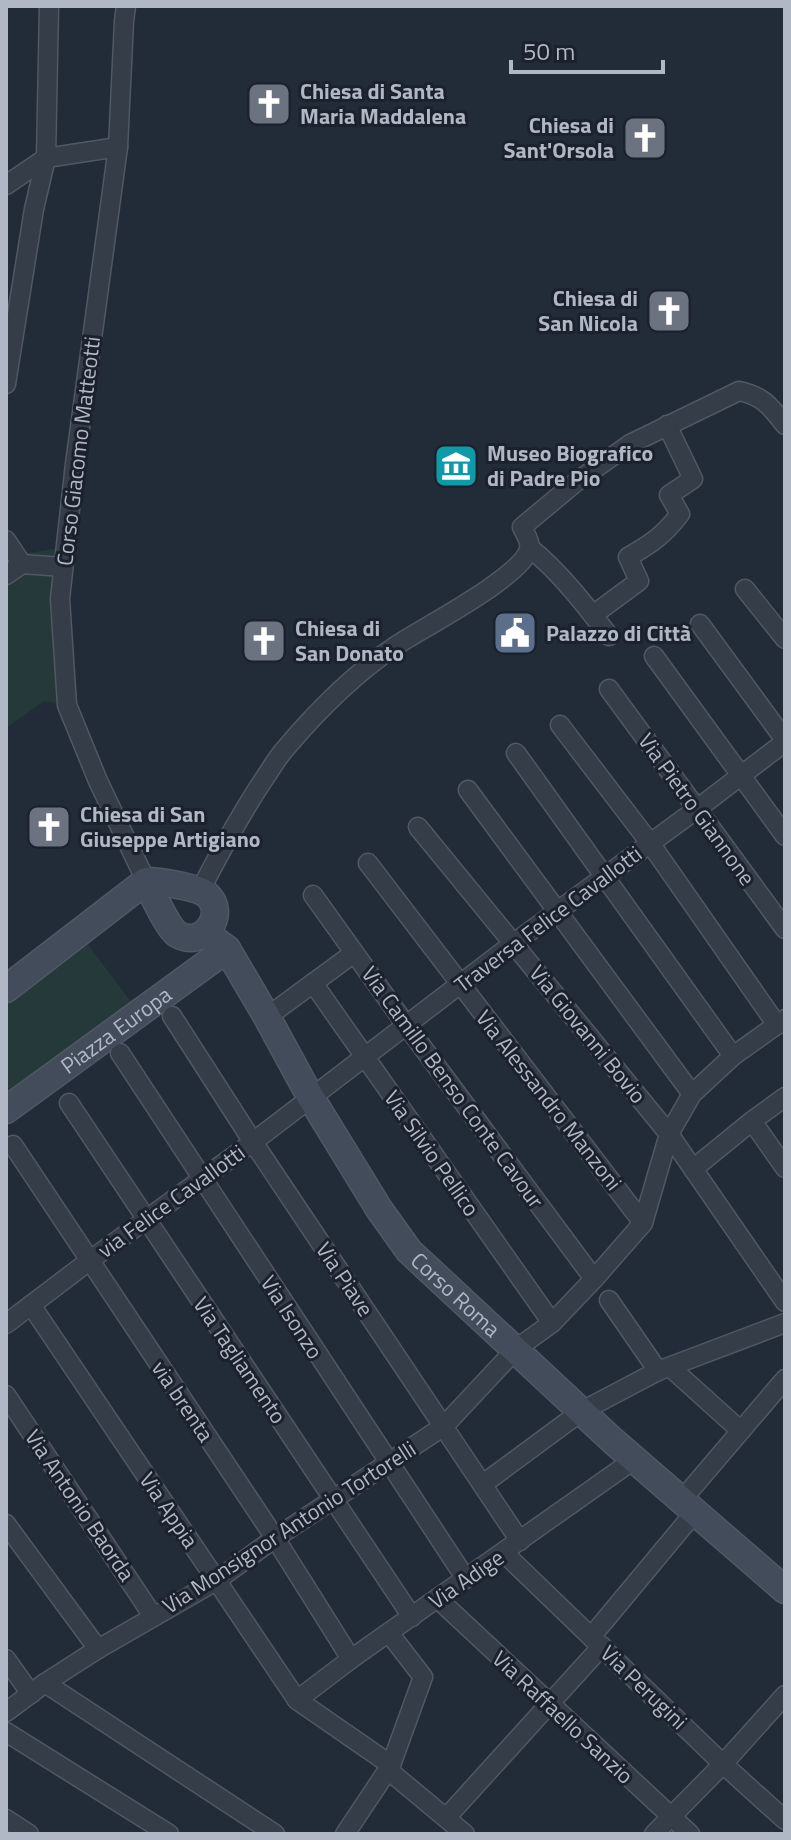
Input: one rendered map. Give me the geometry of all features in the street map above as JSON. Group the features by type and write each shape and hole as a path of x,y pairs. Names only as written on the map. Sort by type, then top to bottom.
{"main road":[{"path":"8,984 146,881 159,881 209,896 215,910 212,925 201,935 187,938 178,934 171,928 146,881"},
{"path":"167,919 171,899 179,892 194,890"},
{"path":"201,935 201,968"},
{"name":"Corso Roma","path":"201,935 227,949 311,1098 379,1209 409,1251 635,1459 785,1590"},
{"name":"Piazza Europa","path":"6,1110 227,949"}],"street":[{"path":"6,382 34,209 46,158 49,6"},
{"name":"Corso Giacomo Matteotti","path":"126,6 118,147 60,599 67,705 98,781 146,881"},
{"path":"9,177 46,158 118,147"},
{"path":"6,292 18,310"},
{"path":"609,636 530,548 522,527 586,474 630,444 739,391 753,394 768,403 785,425"},
{"path":"593,615 639,581 628,557 652,544 680,514 669,495 693,479 667,425"},
{"path":"6,540 22,564"},
{"path":"194,890 283,751 330,701 399,644 500,582 530,548"},
{"path":"6,575 22,564 63,567"},
{"path":"745,589 785,639"},
{"path":"700,624 785,741"},
{"path":"654,656 785,836"},
{"name":"Via Pietro Giannone","path":"609,689 785,929"},
{"path":"560,725 781,1022 733,1056 692,1094 669,1134 643,1223"},
{"name":"Traversa Felice Cavallotti","path":"311,1098 785,741"},
{"path":"516,753 733,1056"},
{"path":"468,790 692,1094"},
{"name":"Via Giovanni Bovio","path":"418,827 669,1134 785,1302"},
{"name":"Via Alessandro Manzoni","path":"368,863 643,1223"},
{"name":"Via Camillo Benso Conte Cavour","path":"313,895 594,1279"},
{"path":"267,1017 354,953"},
{"name":"Via Silvio Pellico","path":"313,983 552,1323"},
{"name":"Via Piave","path":"172,1016 520,1541"},
{"name":"Via Isonzo","path":"120,1053 466,1579"},
{"path":"693,1169 785,1097"},
{"name":"via Felice Cavallotti","path":"31,1305 311,1098"},
{"name":"Via Tagliamento","path":"69,1103 412,1617"},
{"path":"752,1121 785,1168"},
{"name":"via brenta","path":"13,1145 275,1538 351,1659"},
{"name":"Via Monsignor Antonio Tortorelli","path":"6,1712 98,1649 216,1581 444,1426 516,1349 552,1323 643,1223"},
{"path":"609,1300 664,1369 741,1431"},
{"path":"6,1324 31,1305"},
{"name":"Via Appia","path":"31,1305 297,1700 390,1767 465,1834"},
{"path":"483,1484 582,1411 664,1369 785,1323"},
{"path":"446,1818 550,1705 741,1431 785,1379"},
{"name":"Via Antonio Baorda","path":"6,1395 153,1616"},
{"name":"Via Adige","path":"297,1700 635,1459"},
{"path":"6,1524 98,1649"},
{"name":"Via Perugini","path":"504,1553 785,1820"},
{"name":"Via Raffaello Sanzio","path":"438,1599 690,1834"},
{"path":"345,1834 390,1767 423,1677 389,1633"},
{"path":"6,1659 38,1688 275,1834"},
{"path":"6,1680 38,1688"},
{"path":"654,1834 785,1695"},
{"path":"6,1732 169,1834"},
{"path":"6,1819 29,1834"}],"shaded area":[{"path":"64,547 67,705 44,701 6,728 6,560 12,556"},
{"path":"79,933 139,1012 6,1108 6,992"}],"place":[{"name":"Chiesa di Santa Maria Maddalena","path":"269,104"},
{"name":"Chiesa di Sant'Orsola","path":"645,138"},
{"name":"Chiesa di San Nicola","path":"669,311"},
{"name":"Museo Biografico di Padre Pio","path":"456,466"},
{"name":"Palazzo di Città","path":"515,633"},
{"name":"Chiesa di San Donato","path":"264,641"},
{"name":"Chiesa di San Giuseppe Artigiano","path":"49,827"}]}
